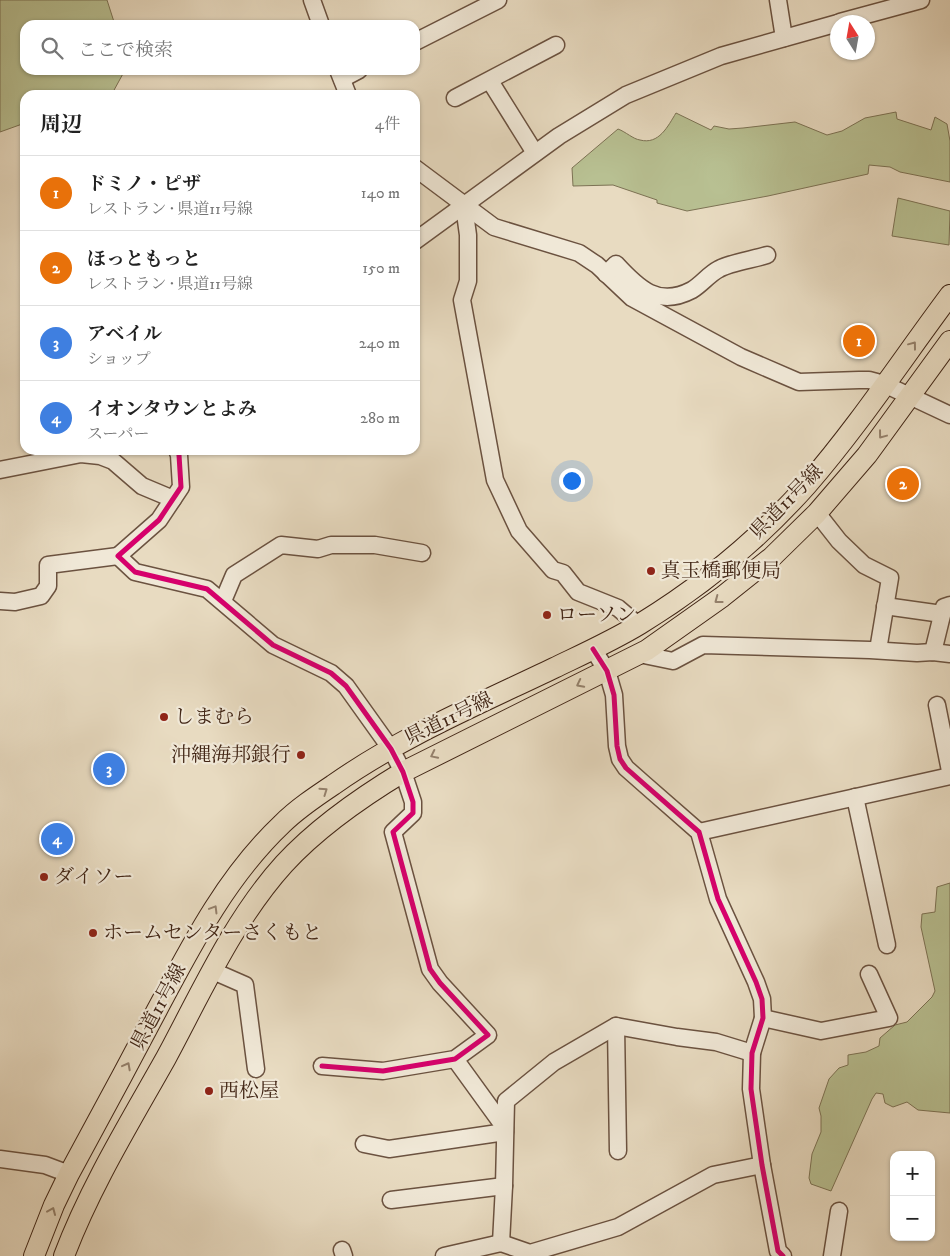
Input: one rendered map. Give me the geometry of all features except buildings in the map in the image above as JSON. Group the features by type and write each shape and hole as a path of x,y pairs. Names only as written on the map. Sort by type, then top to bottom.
{"main road":[{"name":"県道11号線","path":"34,1256 54,1205 69,1174 182,963 242,866 266,840 299,809 355,770 391,748 638,625 709,576 781,513 821,469 950,295"},
{"name":"県道11号線","path":"64,1256 93,1191 213,971 237,929 259,896 284,865 310,839 340,814 403,772 639,654 689,622 722,597 772,557 817,513 867,455 950,341"}],"street":[{"path":"420,39 498,0"},
{"path":"778,0 784,38"},
{"path":"868,15 921,0"},
{"path":"318,2 320,20"},
{"path":"420,237 559,136 626,95 721,56 830,25"},
{"path":"455,98 556,45"},
{"path":"340,75 346,90"},
{"path":"490,80 535,153"},
{"path":"420,172 494,227 578,253 597,265 632,298 741,357 799,382 864,380 884,384 950,415"},
{"path":"464,206 468,235 468,280 462,300 495,480 519,531 552,570 563,573 578,592 618,608 638,625"},
{"path":"606,274 616,264 633,282 648,293 665,297 678,296 693,289 720,268 767,255"},
{"path":"0,470 76,455"},
{"path":"90,455 113,461 142,486 173,498"},
{"path":"0,601 15,602 41,596 48,586 48,565 118,556 159,520 180,487 179,455"},
{"path":"817,513 838,541 864,565 890,578 878,650"},
{"path":"223,602 234,574 281,545 318,549 331,545 375,545 422,553"},
{"path":"118,556 135,572 207,589 273,644 331,673 346,686 391,748 403,772 413,802 413,813 393,832 430,969 440,983 488,1035 455,1059 383,1071 322,1066"},
{"path":"885,606 946,610 933,652"},
{"path":"639,654 673,661 703,645 950,654"},
{"path":"593,649 607,671 614,695 620,759 626,768 699,832 718,899 762,999 762,1018 752,1053 751,1089 762,1166 778,1254"},
{"path":"938,706 950,771"},
{"path":"699,832 950,776"},
{"path":"855,797 887,944"},
{"path":"213,971 245,985 256,1070"},
{"path":"762,1018 821,1031 889,1018 869,974"},
{"path":"501,1243 506,1101 554,1062 616,1026 716,1042 752,1053"},
{"path":"616,1026 618,1151"},
{"path":"455,1059 505,1130"},
{"path":"364,1144 389,1149 505,1130"},
{"path":"0,1159 45,1165 69,1174"},
{"path":"444,1256 501,1243 530,1253 618,1227 713,1176 762,1166"},
{"path":"391,1200 504,1186"},
{"path":"832,1256 839,1211"}],"green space":[{"path":"0,0 107,0 113,20 20,20 20,75 122,75 114,90 20,90 20,125 0,132"},
{"path":"896,112 897,119 931,130 935,117 947,124 950,141 950,182 900,172 890,167 869,165 868,174 768,196 687,211 657,203 657,200 613,185 573,186 572,168 618,129 637,139 653,140 662,133 676,113 711,130 714,126 729,129 795,122 827,135 842,131 865,118"},
{"path":"898,198 950,211 949,245 892,236"},
{"path":"950,883 950,1113 918,1110 907,1102 893,1107 885,1103 883,1094 876,1093 831,1191 811,1184 809,1178 812,1154 821,1132 819,1108 829,1079 839,1068 848,1065 848,1055 866,1052 879,1046 880,1038 895,1025 907,1022 932,997 935,991 921,927 922,914 935,912 937,887"}],"cycle path":[{"path":"179,455 181,487 159,520 118,556 135,572 207,589 273,645 331,673 346,686 391,749 403,772 413,802 413,813 393,832 430,969 440,983 488,1035 455,1059 383,1071 322,1066"},
{"path":"593,649 607,671 614,695 617,746 620,759 626,768 699,832 718,899 762,999 763,1018 752,1053 751,1089 762,1165 778,1251 783,1256"}],"place":[{"name":"ドミノ・ピザ","path":"859,341"},
{"name":"ほっともっと","path":"903,484"},
{"name":"真玉橋郵便局","path":"651,571"},
{"name":"ローソン","path":"547,615"},
{"name":"しまむら","path":"164,717"},
{"name":"沖縄海邦銀行","path":"301,755"},
{"name":"アベイル","path":"109,769"},
{"name":"イオンタウンとよみ","path":"57,839"},
{"name":"ダイソー","path":"44,877"},
{"name":"ホームセンターさくもと","path":"93,933"},
{"name":"西松屋","path":"209,1091"}]}
